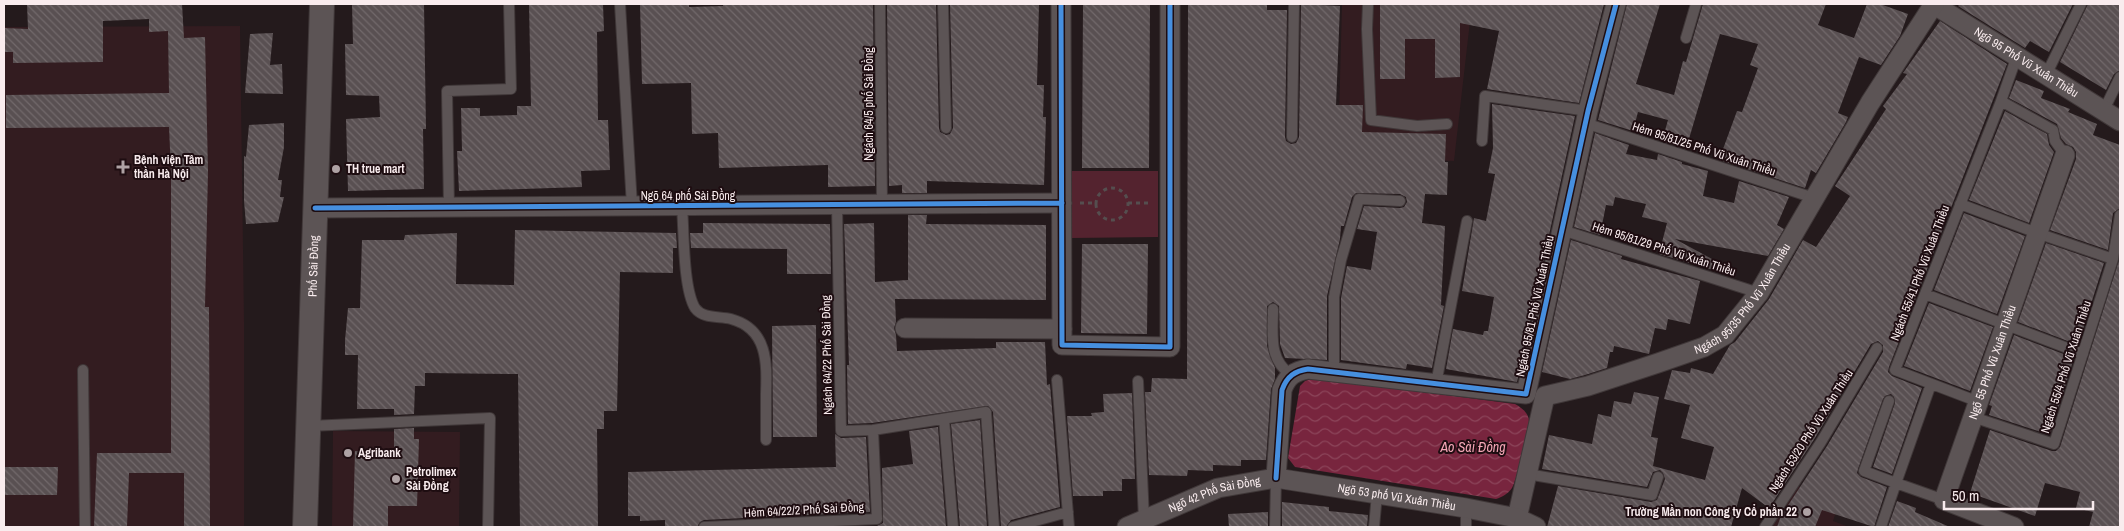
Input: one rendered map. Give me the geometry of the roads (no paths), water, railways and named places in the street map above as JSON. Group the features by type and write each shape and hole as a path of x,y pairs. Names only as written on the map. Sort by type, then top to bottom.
{"street":[{"path":"302,4 321,12"},
{"path":"1061,4 1062,346 1170,347 1170,4"},
{"name":"Ngách 95/81 Phố Vũ Xuân Thiều","path":"1291,374 1299,370 1308,369 1536,395 1562,230 1586,117 1616,4"},
{"name":"Ngõ 95 Phố Vũ Xuân Thiều","path":"1933,4 2120,121"},
{"name":"Ngách 95/35 Phố Vũ Xuân Thiều","path":"1536,395 1588,386 1704,347 1725,335 1759,293 1870,103 1933,4"},
{"name":"Phố Sài Đồng","path":"305,527 321,12"},
{"name":"Ngõ 55 Phố Vũ Xuân Thiều","path":"1944,500 2065,155"},
{"name":"Ngõ 64 phố Sài Đồng","path":"315,208 1062,203"},
{"path":"905,328 1062,329"},
{"path":"1276,478 1282,390 1285,381 1291,374"},
{"path":"1536,395 1527,474 1516,518 1536,527"},
{"name":"Ngõ 53 phố Vũ Xuân Thiều","path":"1276,478 1466,508 1516,518"},
{"name":"Ngõ 42 Phố Sài Đồng","path":"1135,523 1218,488 1276,478"},
{"path":"1944,500 2014,527"}],"lane":[{"path":"449,207 447,91 511,89 509,4"},
{"path":"620,4 632,206"},
{"name":"Ngách 64/5 phố Sài Đồng","path":"880,4 882,204"},
{"path":"943,4 946,128"},
{"path":"1292,137 1294,4"},
{"path":"1368,4 1367,29 1371,120 1417,126 1447,124"},
{"path":"1686,38 1696,4"},
{"path":"2046,75 2081,4"},
{"name":"Ngách 55/41 Phố Vũ Xuân Thiều","path":"1976,410 1931,384 1895,370 2017,56"},
{"path":"2104,110 2120,77"},
{"name":"Hẻm 95/81/25 Phố Vũ Xuân Thiều","path":"1482,141 1485,96 1586,117 1814,198"},
{"path":"2001,101 2053,130 2056,144 2065,155"},
{"path":"1334,372 1334,297 1341,260 1358,199 1400,201"},
{"path":"1960,204 2113,259"},
{"name":"Ngách 64/22 Phố Sài Đồng","path":"837,205 841,431 873,430 986,412 994,527"},
{"path":"682,206 687,275 690,296 695,307 706,316 734,320 748,327 755,334 766,354 766,440"},
{"name":"Ngách 55/4 Phố Vũ Xuân Thiều","path":"1976,410 2054,444 2113,259 2120,215"},
{"path":"1436,384 1467,221"},
{"name":"Hẻm 95/81/29 Phố Vũ Xuân Thiều","path":"1562,230 1759,293"},
{"path":"1925,294 2083,354"},
{"path":"1273,309 1273,348 1276,359 1282,368 1291,374"},
{"name":"Ngách 53/20 Phố Vũ Xuân Thiều","path":"1766,527 1821,442 1878,348"},
{"path":"83,370 86,527"},
{"path":"1056,380 1069,527"},
{"path":"1135,523 1138,381"},
{"path":"1881,527 1931,384"},
{"path":"1889,400 1864,471 1944,500"},
{"path":"309,426 490,418 488,527"},
{"path":"944,419 953,527"},
{"name":"Hẻm 64/22/2 Phố Sài Đồng","path":"704,527 877,518 873,430"},
{"path":"1527,474 1652,495 1658,478"},
{"path":"1275,527 1276,478"},
{"path":"1374,527 1377,494"},
{"path":"1466,508 1466,527"},
{"path":"1013,527 1068,512"}],"water":[{"name":"Ao Sài Đồng","path":"1314,378 1515,404 1523,409 1529,422 1522,456 1512,488 1505,495 1496,499 1295,467 1288,458 1300,386 1305,381"}],"place":[{"name":"Bệnh viện Tâm thần Hà Nội","path":"123,167"},
{"name":"TH true mart","path":"336,169"},
{"name":"Agribank","path":"348,453"},
{"name":"Petrolimex Sài Đồng","path":"396,479"},
{"name":"Trường Mần non Công ty Cổ phần 22","path":"1807,512"}]}
